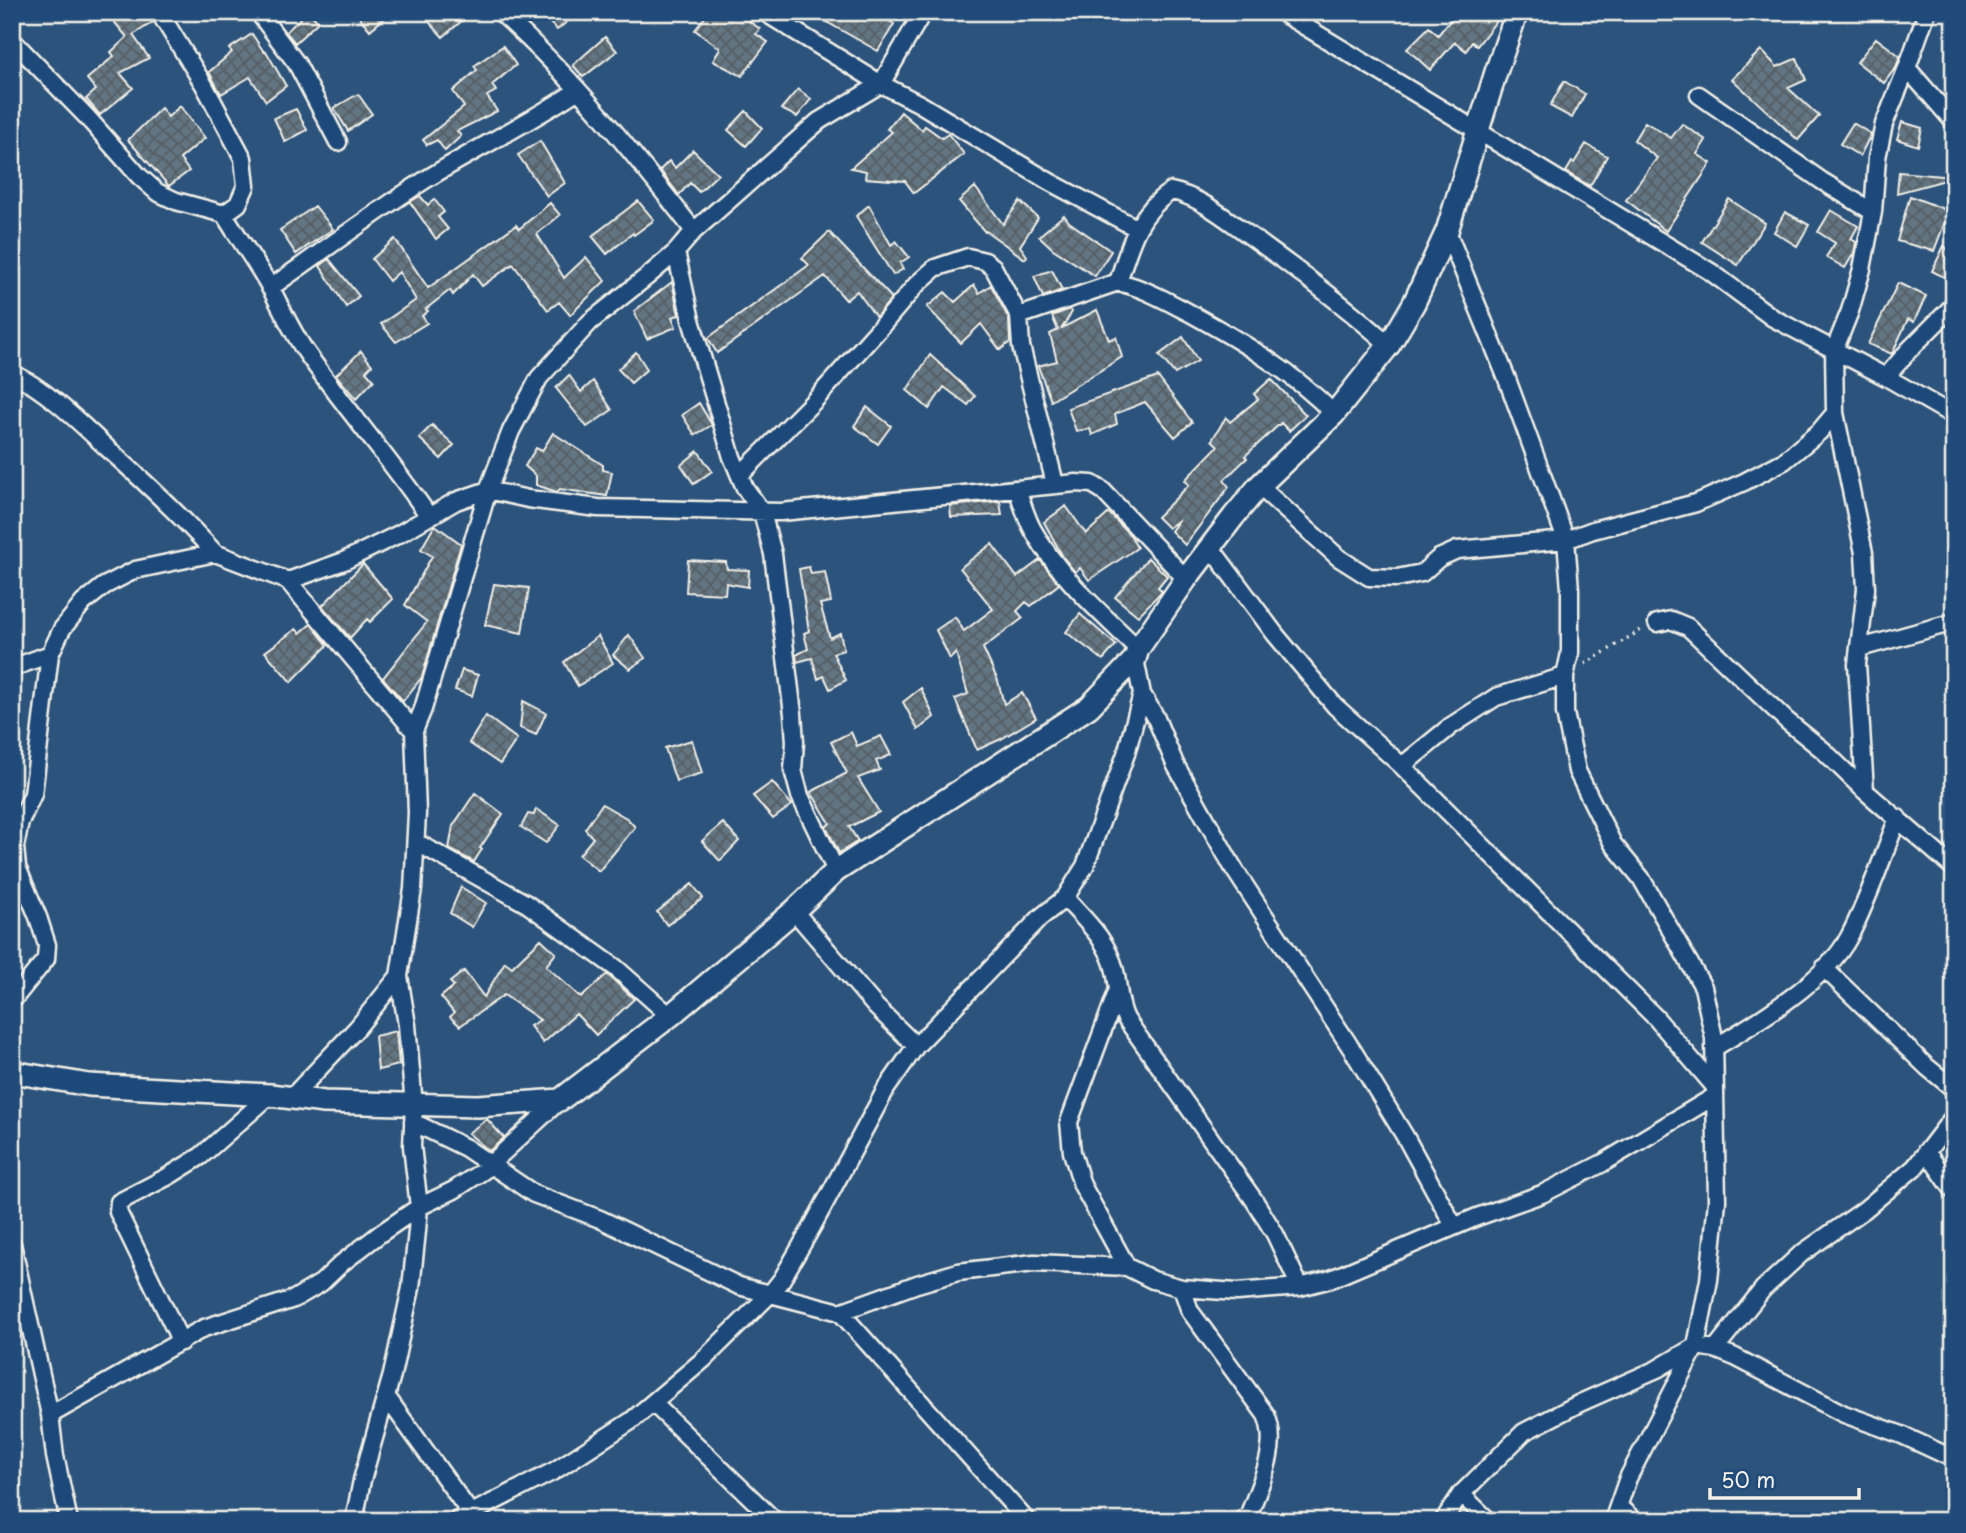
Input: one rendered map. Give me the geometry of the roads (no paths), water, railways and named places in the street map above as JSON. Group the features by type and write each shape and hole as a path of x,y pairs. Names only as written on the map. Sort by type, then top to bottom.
{"street":[{"path":"159,12 204,85 243,158 247,186 238,204 224,214"},
{"path":"258,12 297,64 338,142"},
{"path":"500,12 536,44 615,130 694,231"},
{"path":"764,12 881,84 1136,229"},
{"path":"354,1521 411,1288 419,1207 412,1146 414,1114 407,1024 399,976 413,889 416,842 414,731 423,709 488,490 511,431 539,378 590,323 676,252 694,231 819,121 881,84 923,12"},
{"path":"1281,12 1711,272 1773,318 1954,416"},
{"path":"50,1415 204,1328 294,1299 321,1283 342,1263 419,1207 454,1190 482,1171 560,1100 670,1016 794,911 836,871 1089,707 1136,654 1186,579 1234,516 1259,486 1335,415 1389,345 1414,303 1447,231 1517,12"},
{"path":"1865,791 1857,697 1857,664 1866,589 1864,553 1835,413 1834,351 1850,311 1862,269 1873,212 1877,158 1884,124 1908,68 1927,12"},
{"path":"12,40 157,192 176,201 224,214 271,288 280,310 304,350 397,469 428,515"},
{"path":"1908,68 1954,122"},
{"path":"271,288 427,179 540,116 578,90"},
{"path":"1699,95 1822,181 1873,212"},
{"path":"1118,282 1136,229 1158,200 1171,191 1195,200 1266,247 1359,317 1389,345"},
{"path":"1447,231 1507,379 1566,540 1570,589 1570,653 1565,676 1565,712 1577,771 1613,844 1641,878 1703,987 1714,1048 1717,1201 1709,1280 1696,1346 1628,1478 1616,1514 1636,1521"},
{"path":"676,252 691,320 732,457 745,488 762,512 773,554 793,714 793,770 800,796 836,871"},
{"path":"740,475 815,400 917,284 935,268 968,257 985,261 993,267 1019,316 1021,346 1055,484"},
{"path":"1019,316 1118,282 1137,286 1214,326 1281,368 1311,391 1335,415"},
{"path":"1886,377 1954,305"},
{"path":"12,373 30,383 71,415 186,521 215,553 288,581 414,731"},
{"path":"1259,486 1339,558 1369,577 1397,578 1422,573 1439,558 1457,550 1566,540 1593,530 1696,503 1784,461 1819,432 1835,413"},
{"path":"288,581 344,561 399,534 456,501 488,490 528,499 598,508 762,512 1055,484 1092,484 1102,491 1186,579"},
{"path":"1017,489 1032,529 1057,565 1136,654 1142,694 1155,716 1175,764 1221,848 1353,1051 1406,1138 1454,1226"},
{"path":"1211,548 1275,634 1335,706 1402,766 1656,1018 1715,1092"},
{"path":"12,1001 46,959 47,946 17,867 15,847 20,822 33,794 50,654 62,629 83,603 104,586 135,570 215,553"},
{"path":"1657,623 1671,620 1688,627 1737,676 1954,868"},
{"path":"1860,648 1954,622"},
{"path":"12,668 50,654"},
{"path":"1402,766 1451,726 1496,697 1565,676"},
{"path":"386,1396 467,1518 554,1471 631,1421 729,1335 782,1279 886,1089 916,1045 1041,917 1065,898 1090,855 1126,754 1142,694"},
{"path":"1714,1048 1761,1020 1825,968 1849,939 1898,818"},
{"path":"416,842 527,904 616,968 670,1016"},
{"path":"1065,898 1105,943 1115,971 1120,1007 1126,1019 1275,1234 1300,1287"},
{"path":"794,911 875,1006 916,1045"},
{"path":"1825,968 1927,1067 1954,1089"},
{"path":"181,1342 118,1212 119,1202 201,1156 281,1097 364,1020 399,976"},
{"path":"1117,992 1069,1122 1072,1152 1082,1185 1127,1268"},
{"path":"12,1072 89,1085 281,1097 414,1114 560,1100"},
{"path":"840,1312 917,1283 958,1272 1034,1263 1127,1268 1153,1280 1182,1288 1237,1292 1300,1287 1342,1274 1454,1226 1542,1194 1603,1163 1715,1092"},
{"path":"414,1114 534,1194 600,1219 739,1286 840,1312 1027,1521"},
{"path":"1715,1349 1763,1289 1801,1254 1892,1188 1915,1167 1954,1116"},
{"path":"1926,1152 1954,1191"},
{"path":"12,1244 50,1415 55,1456 69,1521"},
{"path":"1182,1288 1190,1311 1270,1424 1272,1442 1249,1514 1242,1521"},
{"path":"1443,1521 1461,1494 1524,1432 1580,1403 1657,1369 1696,1346 1715,1349 1735,1357 1844,1414 1902,1435 1954,1459"},
{"path":"653,1403 775,1521"},
{"path":"1461,1494 1489,1521"}]}
